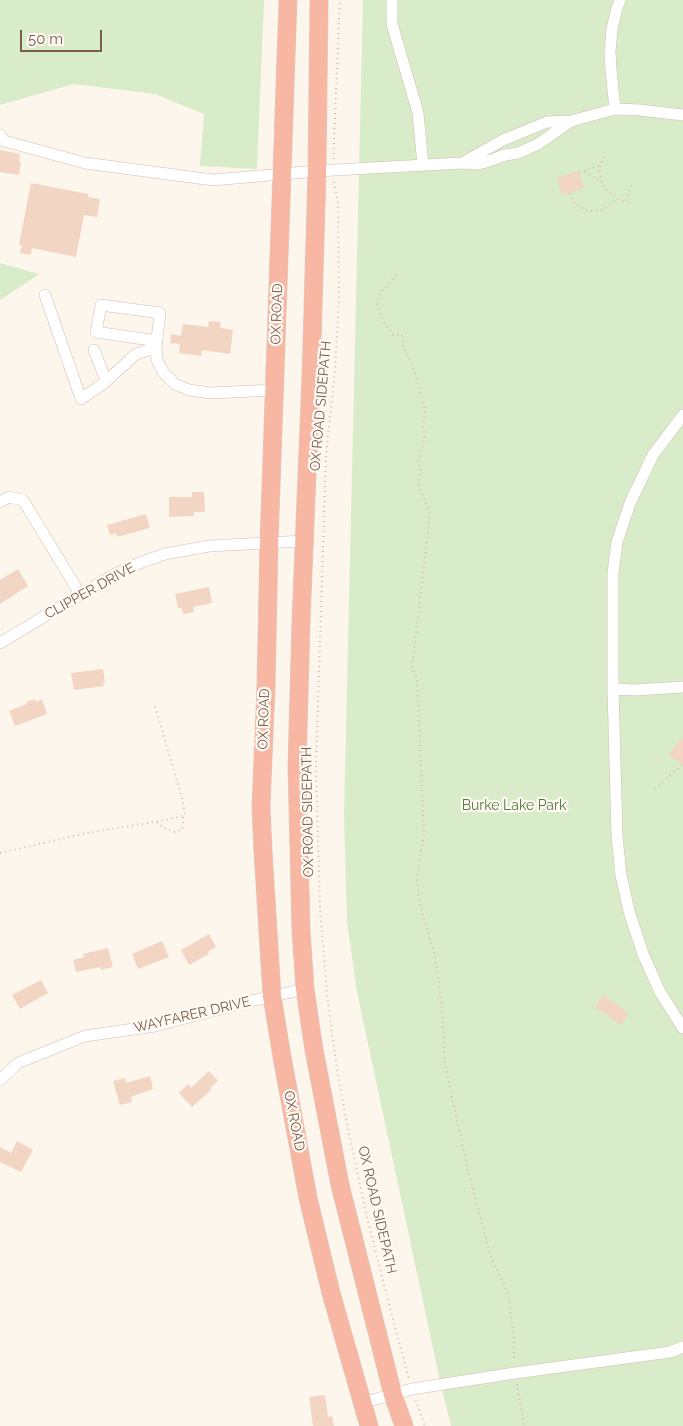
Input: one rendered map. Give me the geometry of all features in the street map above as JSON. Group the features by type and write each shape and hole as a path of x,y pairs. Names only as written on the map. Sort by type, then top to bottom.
{"highway":[{"name":"OX ROAD","path":"288,0 268,543 266,686 260,807 272,996 282,1057 308,1198 331,1293 370,1426"},
{"path":"319,0 311,377 297,766 301,931 305,989 314,1050 340,1185 393,1395 404,1426"}],"street":[{"path":"392,0 392,24 418,113 423,165"},
{"path":"616,109 610,52 612,29 620,0"},
{"path":"462,163 503,140 548,122 567,123 616,109 683,116"},
{"path":"0,135 4,141 85,163 213,180 316,171 462,163 478,164 505,155 518,153 543,142 567,123"},
{"path":"45,295 81,399 106,381 136,354 156,345"},
{"path":"156,345 96,332 101,305 160,313 156,360 163,372 175,384 189,390 211,393 274,390"},
{"path":"94,350 106,381"},
{"path":"683,415 653,455 630,503 618,542 613,574 613,689 617,836 621,875 629,911 643,954 660,992 683,1028"},
{"path":"0,502 8,497 23,500 80,594"},
{"name":"CLIPPER DRIVE","path":"0,643 115,574 165,554 209,546 304,541"},
{"path":"613,689 635,690 683,687"},
{"name":"WAYFARER DRIVE","path":"0,1080 18,1063 85,1036 155,1026 305,989"},
{"path":"362,1403 412,1390 515,1373 670,1352 683,1347"}],"path":[{"path":"334,157 340,0"},
{"path":"602,183 600,165 604,157"},
{"path":"579,173 600,165"},
{"path":"585,171 602,183 618,199 626,202 631,184"},
{"name":"OX ROAD SIDEPATH","path":"334,186 338,204 339,297 335,372 326,455 316,765 320,908 326,994 346,1119 367,1218 412,1390 425,1426"},
{"path":"570,193 576,205 587,211 604,209 618,199"},
{"path":"396,275 381,292 377,304 383,321 393,335 402,335 405,351 425,410 424,438 418,460 422,469 418,482 430,516 412,667 417,680 424,835 418,879 420,905 435,956 442,1008 445,1064 468,1170 490,1254 508,1293 514,1339 515,1373 524,1426"},
{"path":"154,703 182,798 184,825 182,830 175,832 164,828 156,822"},
{"path":"655,789 683,764"},
{"path":"0,853 87,833 183,816"}],"green space":[{"path":"0,0 264,0 257,169 200,166 204,114 155,94 74,84 0,105"},
{"name":"Burke Lake Park","path":"363,0 683,0 683,1426 451,1426 440,1381 357,992 347,922 344,815"},
{"path":"0,263 39,274 0,300"}],"building":[{"path":"0,150 20,154 19,175 0,172"},
{"path":"578,171 584,188 562,195 557,178"},
{"path":"31,183 88,194 88,197 100,199 97,217 84,215 76,257 32,248 31,255 20,253 22,245 19,245"},
{"path":"209,321 221,322 220,328 233,330 230,354 202,350 201,356 179,353 180,344 170,343 171,334 181,336 183,324 208,327"},
{"path":"192,492 204,492 205,512 194,512 194,516 169,517 169,497 192,497"},
{"path":"146,514 150,528 117,537 116,533 110,535 107,525"},
{"path":"18,569 28,586 0,604 0,580"},
{"path":"209,587 212,603 193,607 194,612 183,614 182,608 178,608 175,594"},
{"path":"103,669 104,686 74,690 71,673"},
{"path":"35,699 36,702 42,699 47,714 15,726 9,711"},
{"path":"683,737 683,765 669,754"},
{"path":"209,934 216,947 208,952 209,954 189,965 181,950"},
{"path":"162,941 169,957 138,969 132,954"},
{"path":"108,948 113,967 101,970 100,967 76,972 73,960 84,957 83,954"},
{"path":"41,980 48,993 20,1009 12,995"},
{"path":"603,995 629,1013 621,1025 595,1007"},
{"path":"209,1071 218,1081 192,1107 179,1093 188,1084 191,1088"},
{"path":"150,1076 153,1089 131,1097 132,1102 120,1105 113,1081 125,1078 126,1083"},
{"path":"17,1141 33,1150 21,1172 0,1162 0,1147 11,1153"},
{"path":"325,1395 328,1417 332,1416 334,1426 313,1426 309,1397"}]}
